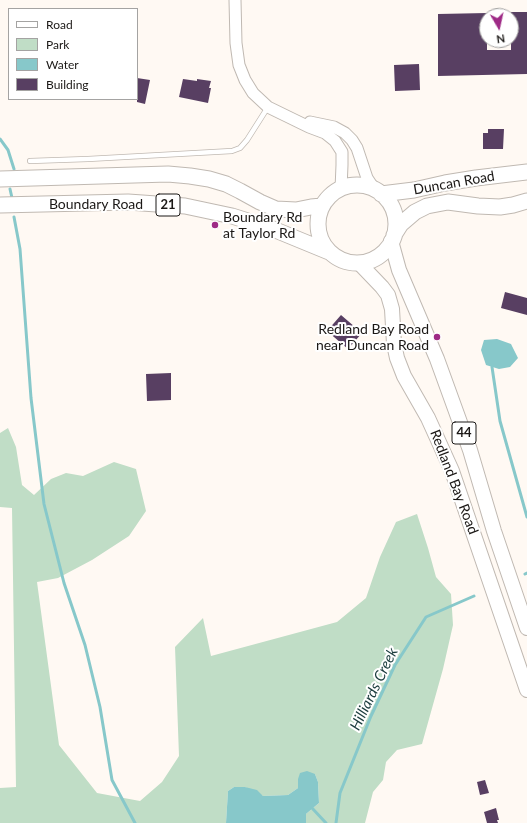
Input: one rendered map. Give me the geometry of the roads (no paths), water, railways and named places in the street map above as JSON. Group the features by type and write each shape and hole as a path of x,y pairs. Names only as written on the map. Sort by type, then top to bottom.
{"highway":[{"name":"Duncan Road","path":"378,192 414,190 476,178 527,172"},
{"name":"Boundary Road","path":"0,179 168,174 209,179 226,184 276,209 296,210 322,206"},
{"path":"330,252 324,244 318,225 322,206 327,199 341,189 352,186 364,186 378,192 389,202 394,212 396,224 393,238 386,250 378,256 359,263"},
{"name":"Duncan Road","path":"393,238 405,220 415,212 428,206 448,202 500,207 527,201"},
{"name":"Boundary Road","path":"0,205 128,202 185,206 239,218 273,229 330,252"},
{"name":"21","path":"330,252 338,258 348,262 359,263"}],"main road":[{"name":"Redland Bay Road","path":"393,238 399,270 437,359 470,450 494,531 527,628"},
{"name":"Redland Bay Road","path":"359,263 388,295 392,309 394,344 397,358 404,376 428,418 452,471 527,690"}],"street":[{"path":"235,0 236,43 239,65 245,80 253,93 268,107 325,133 335,141 342,152 341,189"},
{"path":"268,107 302,120 334,127 345,133 357,148 362,167 367,178 378,192"}],"lane":[{"path":"30,161 232,151 240,148 247,140 268,107"}],"water":[{"path":"497,339 511,344 518,358 510,367 499,369 486,365 481,350 484,340"},
{"path":"307,771 315,774 318,782 319,803 306,814 306,823 226,823 228,791 234,787 245,787 257,790 263,796 288,795 298,788 300,773"}],"waterway":[{"path":"0,139 8,150 14,169"},
{"path":"10,189 12,198"},
{"path":"14,217 20,249 31,398 44,504 64,583 85,645 100,707 112,780 135,823"},
{"path":"492,367 500,421 527,517"},
{"name":"Hilliards Creek","path":"336,823 340,793 371,716 395,665 426,617 474,596"},
{"path":"312,808 326,823"}],"place":[{"name":"Boundary Rd at Taylor Rd","path":"215,225"},
{"name":"Redland Bay Road near Duncan Road","path":"437,337"}]}
